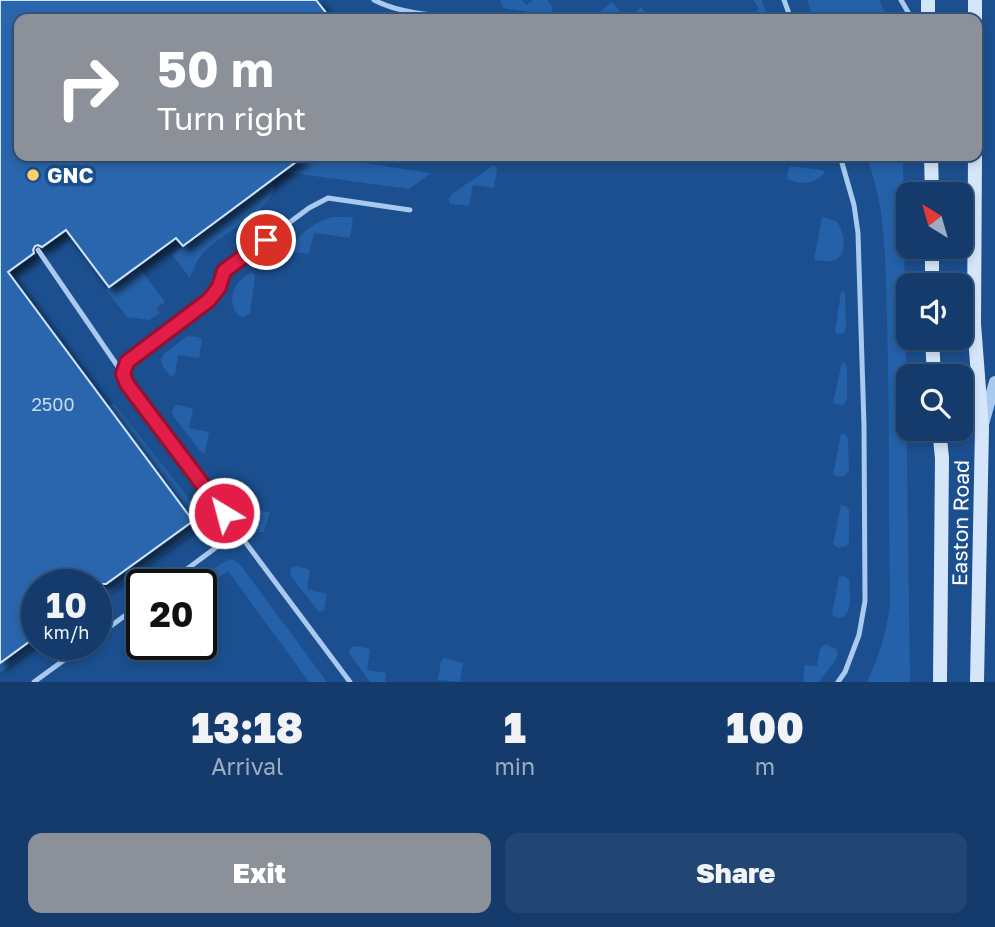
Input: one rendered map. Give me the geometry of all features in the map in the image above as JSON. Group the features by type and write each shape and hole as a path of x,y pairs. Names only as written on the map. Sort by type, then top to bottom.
{"main road":[{"path":"931,161 932,182"},
{"name":"Easton Road","path":"975,161 974,324 982,428 977,682"},
{"name":"Easton Road","path":"940,441 940,682"}],"street":[{"path":"982,428 995,382"}],"lane":[{"path":"374,0 383,5 435,14"},
{"path":"838,682 845,672 859,635 865,601 864,412 858,233 854,205 841,161"},
{"path":"123,374 127,362 209,300 219,287 224,271 309,208 328,198 410,210"},
{"path":"38,250 123,374 127,384 350,682"},
{"path":"187,569 238,531"},
{"path":"34,682 64,660"}],"shaded area":[{"path":"500,0 522,0 526,5 534,0 547,0 553,11 542,14 503,8"},
{"path":"753,0 762,0 766,14 752,14 759,9"},
{"path":"807,0 879,0 886,14 812,14"},
{"path":"612,2 622,14 601,14"},
{"path":"641,7 647,14 632,14"},
{"path":"299,161 352,161 431,173 409,189 285,172"},
{"path":"868,161 903,161 903,182 896,182 896,259 904,259 905,273 896,273 896,350 906,350 906,364 896,364 896,441 907,441 910,682 867,682 882,644 890,603 885,259 879,200"},
{"path":"494,165 497,169 494,188 473,185 469,206 450,204 452,194"},
{"path":"790,166 825,172 813,182 798,182 787,179"},
{"path":"271,180 274,189 264,205 204,252 190,278 172,255"},
{"path":"332,217 353,218 350,238 314,233 309,254 293,252 297,239 302,234"},
{"path":"822,217 836,221 843,237 841,254 832,261 814,260"},
{"path":"138,266 165,302 156,308 160,313 149,320 127,317 106,290"},
{"path":"251,273 255,275 250,313 244,317 239,316 233,304 233,292 240,281"},
{"path":"843,290 846,328 844,333 838,334 835,332"},
{"path":"187,336 202,340 199,358 178,355 175,375 171,377 161,360 164,354"},
{"path":"842,362 847,366 847,399 843,405 833,403"},
{"path":"114,403 196,508 198,515 196,527 191,533 142,569 128,569 193,520 109,406"},
{"path":"176,405 193,409 189,428 209,432 205,453 202,453 173,416 172,411"},
{"path":"841,434 848,438 849,470 846,475 840,477 833,475"},
{"path":"234,485 251,489 248,509 270,512 264,532 258,530 230,493"},
{"path":"841,505 849,510 849,542 838,548 833,544"},
{"path":"230,559 239,563 327,682 309,682 228,571 217,579 217,569 214,569"},
{"path":"298,566 310,570 307,589 327,594 324,611 319,612 290,575 291,568"},
{"path":"126,570 126,581 112,591 112,581"},
{"path":"839,577 849,579 849,605 848,611 840,618 832,614"},
{"path":"826,644 836,649 838,654 834,662 819,682 803,682 805,665 817,666 820,648"},
{"path":"354,646 370,650 367,670 386,673 385,682 370,682 349,653"},
{"path":"21,648 21,657 0,673 0,663"},
{"path":"444,658 463,663 460,682 438,680 441,661"}],"building":[{"path":"0,0 316,0 327,14 14,14 14,161 297,161 183,246 176,238 109,287 66,230 42,247 35,246 34,253 8,272 193,521 112,580 112,569 21,569 21,648 0,663"}],"place":[{"name":"GNC","path":"33,175"}],"route":[{"path":"224,513 127,384 123,374 127,362 209,300 219,287 224,271 266,240"}]}
